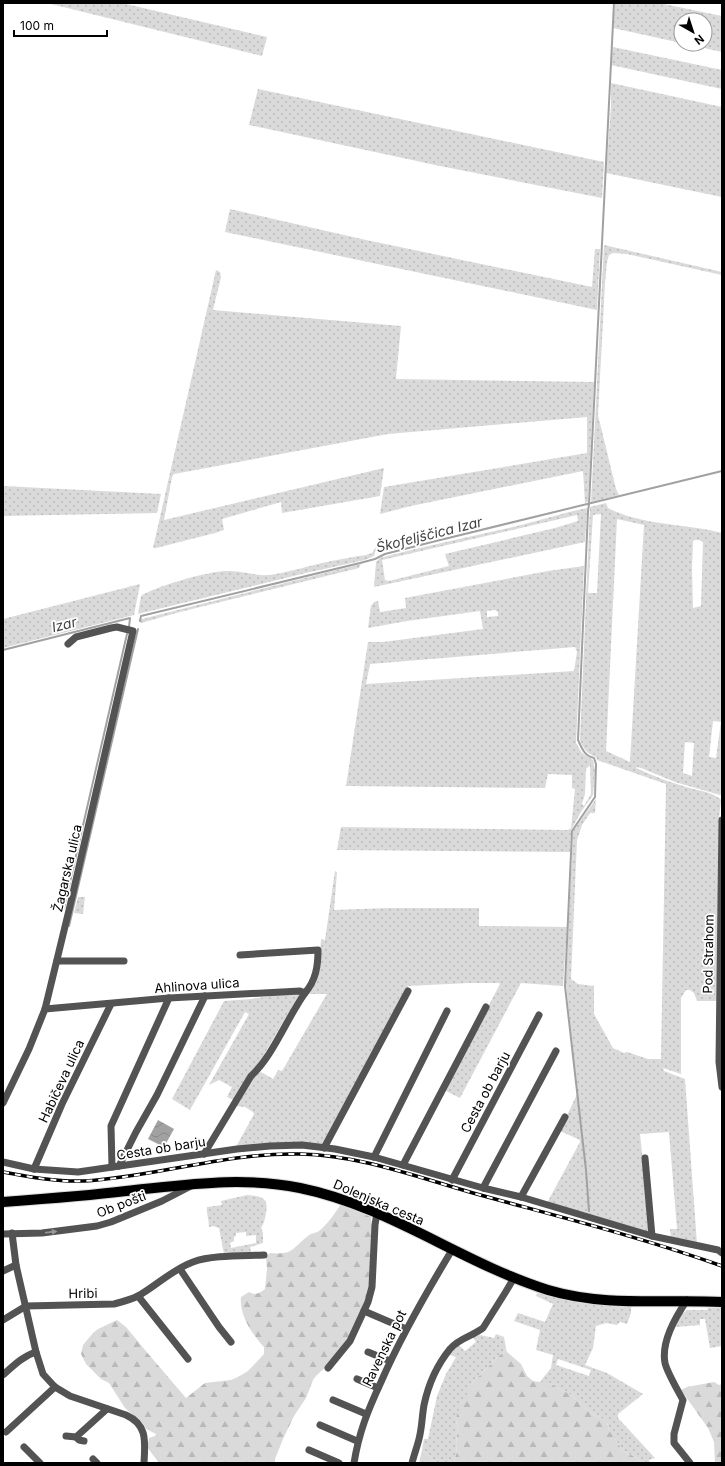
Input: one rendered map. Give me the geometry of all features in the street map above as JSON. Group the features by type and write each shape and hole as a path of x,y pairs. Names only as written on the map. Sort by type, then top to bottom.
{"main road":[{"name":"Dolenjska cesta","path":"3,1202 80,1196 195,1184 224,1182 269,1183 324,1193 350,1202 377,1213 475,1262 549,1290 603,1301 650,1302 687,1300 722,1302"}],"street":[{"name":"Žagarska ulica","path":"3,1103 29,1049 44,1008 57,961 133,631 117,627 111,628 76,637 68,644"},
{"name":"Pod Strahom","path":"722,820 719,1062 722,1088"},
{"path":"204,1154 251,1076 260,1067 297,1004 315,977 318,964 318,950 240,955"},
{"path":"57,961 124,961"},
{"name":"Ahlinova ulica","path":"44,1008 111,1004 169,998 300,991 305,993"},
{"path":"324,1148 408,991"},
{"path":"116,1167 157,1095 205,996"},
{"path":"116,1167 111,1126 169,998"},
{"name":"Habičeva ulica","path":"34,1169 62,1104 111,1004"},
{"path":"403,1165 486,1007"},
{"path":"374,1157 447,1011"},
{"name":"Cesta ob barju","path":"452,1180 539,1015"},
{"path":"483,1188 556,1051"},
{"path":"521,1197 565,1117"},
{"name":"Cesta ob barju","path":"3,1162 34,1169 78,1172 270,1146 302,1145 374,1157 452,1180 521,1197 652,1236 722,1252"},
{"path":"645,1158 652,1236"},
{"name":"Ob pošti","path":"3,1234 42,1233 97,1226 111,1222 162,1201 195,1184"},
{"path":"328,1368 350,1341 364,1311 372,1287 377,1213"},
{"path":"12,1233 16,1265 36,1352 43,1374 55,1387 70,1396 126,1414 139,1423 143,1430 145,1441 144,1463"},
{"name":"Ravenska pot","path":"354,1463 357,1441 366,1414 390,1361 406,1329 452,1250"},
{"name":"Hribi","path":"26,1306 114,1304 127,1301 138,1296 154,1284 193,1262 208,1259 264,1255"},
{"path":"3,1271 16,1265"},
{"path":"180,1269 219,1327 231,1342"},
{"path":"412,1463 419,1438 424,1405 430,1385 439,1366 450,1349 460,1340 479,1332 483,1328 514,1278"},
{"path":"138,1296 188,1359"},
{"path":"687,1300 676,1316 664,1348 666,1365 682,1400 674,1434 674,1443 690,1463"},
{"path":"3,1320 26,1306"},
{"path":"364,1311 406,1329"},
{"path":"3,1375 17,1362 29,1354 36,1352"},
{"path":"368,1352 390,1361"},
{"path":"357,1379 378,1388"},
{"path":"6,1432 55,1387"},
{"path":"333,1400 366,1414"},
{"path":"76,1437 107,1409"},
{"path":"320,1425 357,1441"},
{"path":"66,1436 76,1437 84,1441"},
{"path":"24,1447 40,1463"},
{"path":"309,1450 339,1463"}],"green space":[{"path":"47,3 122,3 267,37 262,56"},
{"path":"615,3 659,3 703,12 673,12 673,41 613,28"},
{"path":"713,14 722,16 722,52 713,50"},
{"path":"613,47 722,70 722,89 611,65"},
{"path":"611,83 722,107 722,197 606,173 611,107"},
{"path":"258,89 604,162 602,198 440,166 249,125"},
{"path":"230,209 366,240 592,287 595,249 600,249 597,310 225,232"},
{"path":"604,245 722,272 722,275 627,254 613,253 609,255 605,283 598,415 616,489 619,495 591,502"},
{"path":"216,270 220,272 221,277 213,310 401,326 396,379 594,382 588,502 585,503 583,471 411,506 380,514 384,487 587,453 587,417 388,434 174,474 172,477 164,520 384,468 380,496 282,513 281,502 222,519 224,530 153,548"},
{"path":"3,486 161,494 157,513 3,516"},
{"path":"606,503 608,508 635,518 722,533 722,794 720,795 675,782 641,768 636,768 669,782 708,793 718,797 721,800 719,818 717,1001 697,1001 694,993 690,990 686,990 681,998 681,1074 663,1068 664,1071 685,1079 697,1244 671,1238 670,1229 677,1229 669,1132 640,1134 649,1231 647,1232 590,1214 547,1203 580,1142 580,1140 560,1131 577,1094 566,983 573,831 596,799 595,813 590,813 582,825 577,840 571,979 578,984 594,986 594,1014 613,1048 624,1053 627,1052 648,1059 661,1059 666,784 597,760 596,757 586,750 580,740 590,507","holes":["601,514 597,593 588,593 593,515","617,519 644,525 630,762 606,751","699,540 703,542 701,606 693,608 693,541","713,721 721,722 716,758 709,757","685,742 694,743 692,776 683,773"]},
{"path":"587,508 585,542 374,587 376,562 380,558 513,527","holes":["577,515 578,521 555,528 445,554 449,566 389,581 385,580 382,560"]},
{"path":"377,546 374,556 365,560 138,614 141,596 157,588 183,580 220,571 265,575 277,574 332,561 366,555 372,553"},
{"path":"361,564 359,568 141,623 138,620"},
{"path":"584,566 576,743 582,753 593,760 595,771 593,795 571,830 570,852 337,850 341,827 568,830 571,828 575,789 572,788 572,775 548,774 545,788 346,786 368,642 383,642 483,629 480,611 368,628 371,606 374,602 378,601 380,612 406,608 405,598 548,571","holes":["495,610 498,612 498,616 487,617 487,611","575,647 577,652 574,671 366,684 370,664","590,765 591,794 584,806 582,804 585,794 586,769"]},
{"path":"140,584 134,615 3,648 3,619"},
{"path":"335,871 337,872 334,910 388,908 479,908 479,926 567,927 563,986 521,983 460,1098 444,1090 500,984 469,983 408,986 322,1144 236,1147 254,1114 245,1107 235,1106 253,1077 261,1072 273,1079 278,1070 282,1071 327,994 307,994 320,957 321,939 325,940"},
{"path":"78,897 85,897 83,914 74,913"},
{"path":"299,993 300,995 255,1070 233,1100 227,1097 232,1087 219,1080 209,1085 249,1014 245,1012 190,1110 172,1099 224,1001"},
{"path":"247,1195 263,1198 267,1208 265,1219 261,1228 263,1233 263,1243 250,1247 251,1252 224,1254 219,1228 213,1226 209,1227 207,1211 207,1207 222,1205 221,1201","holes":["246,1232 246,1236 256,1235 256,1243 231,1248 230,1243 234,1241 236,1233"]},
{"path":"341,1204 371,1217 373,1237 371,1289 347,1342 335,1358 313,1380 306,1398 294,1416 283,1439 275,1459 275,1463 159,1463 147,1447 149,1438 155,1436 156,1434 146,1429 144,1425 125,1408 109,1383 101,1379 86,1364 81,1354 83,1345 98,1329 117,1320 126,1327 186,1398 205,1383 231,1380 238,1377 248,1371 264,1354 264,1347 247,1324 244,1317 241,1297 249,1292 256,1294 265,1289 267,1269 266,1257 270,1253 284,1253 292,1250 309,1235 318,1232"},
{"path":"537,1293 581,1303 631,1307 631,1313 627,1324 620,1322 617,1325 606,1323 596,1326 593,1348 585,1365 607,1373 643,1394 618,1414 618,1418 655,1458 649,1460 650,1463 642,1463 637,1458 623,1451 609,1430 607,1422 592,1414 573,1396 549,1383 539,1383 551,1368 553,1355 536,1350 540,1330 514,1321 518,1313 545,1322 553,1304 536,1296","holes":["558,1359 591,1370 589,1376 556,1365"]},
{"path":"708,1308 722,1308 722,1346 710,1348 705,1319 700,1319 700,1325 676,1327 681,1316 687,1310 707,1310"},
{"path":"496,1334 504,1337 506,1349 473,1382 456,1421 458,1428 456,1445 457,1452 453,1463 435,1463 431,1457 422,1450 424,1439 428,1439 437,1396 446,1374 456,1357 450,1355 459,1345 465,1351 476,1342 473,1337 480,1335 494,1338"},
{"path":"506,1349 507,1352 521,1364 527,1376 533,1381 549,1383 573,1396 592,1414 607,1422 609,1430 623,1451 637,1458 642,1463 453,1463 457,1452 457,1414 473,1382"},
{"path":"714,1382 719,1385 722,1384 722,1463 715,1463 714,1442 708,1428 681,1390 687,1387"},
{"path":"422,1450 431,1457 435,1463 419,1463"}],"water":[{"path":"158,1120 174,1129 164,1147 148,1139"}],"waterway":[{"path":"589,1211 586,1170 565,986 572,831 595,797 596,764 594,758 584,751 578,740 614,3"},
{"name":"Škofeljščica Izar","path":"140,621 141,616 360,563 375,559 385,554 432,542 722,471"},
{"name":"Izar","path":"3,650 130,618 129,627"},
{"path":"69,926 138,629"},
{"path":"64,908 127,634"}],"railway":[{"path":"3,1172 54,1180 84,1181 111,1179 219,1161 273,1154 322,1155 344,1158 388,1168 630,1236 722,1266"}]}
